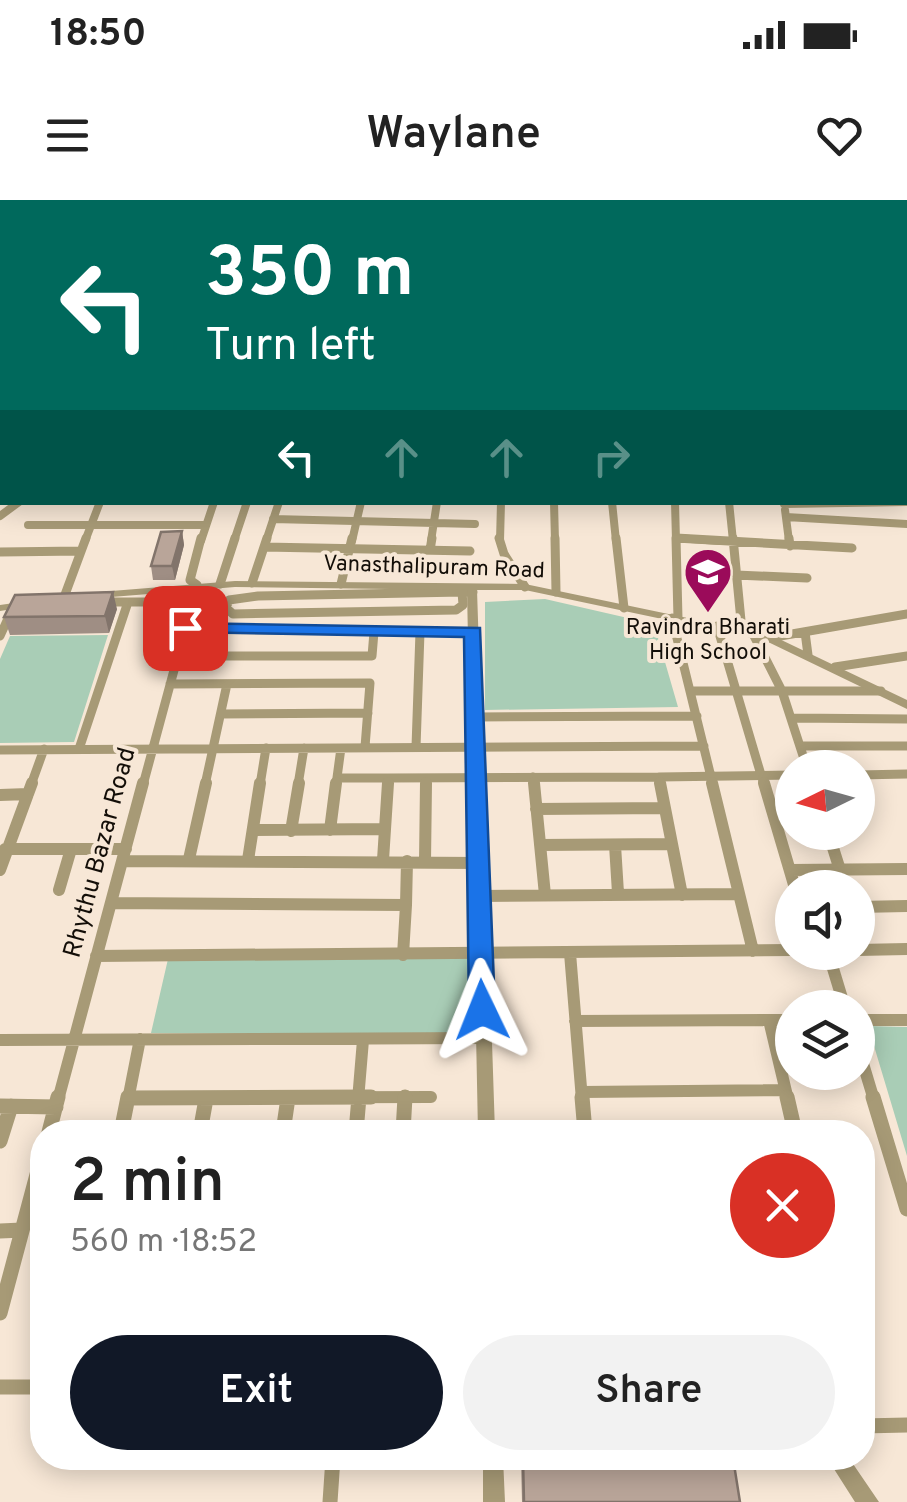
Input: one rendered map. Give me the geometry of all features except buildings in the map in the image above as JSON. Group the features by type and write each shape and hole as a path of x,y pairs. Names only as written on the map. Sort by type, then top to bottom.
{"street":[{"path":"79,601 63,600 99,505"},
{"name":"Rhythu Bazar Road","path":"52,1120 197,586 190,580 190,570 213,505"},
{"path":"220,584 246,505"},
{"path":"252,584 277,505"},
{"path":"341,584 361,505"},
{"path":"430,550 437,505"},
{"path":"502,505 501,544 525,587"},
{"path":"554,505 556,592"},
{"path":"612,505 624,608"},
{"path":"675,505 675,619 753,951"},
{"path":"729,505 736,574 748,633 782,690 803,750"},
{"path":"784,505 790,546"},
{"path":"786,517 907,524"},
{"path":"274,518 475,524"},
{"path":"28,525 206,525"},
{"path":"676,538 852,548"},
{"path":"264,547 470,551"},
{"path":"0,552 81,550"},
{"path":"736,574 806,578"},
{"name":"Vanasthalipuram Road","path":"0,608 220,584 469,590 525,587 769,638 907,705"},
{"path":"469,590 464,605 456,610 233,614 226,605 231,598 469,590"},
{"path":"469,590 481,862 486,1120"},
{"path":"96,602 192,602"},
{"path":"79,749 128,602"},
{"path":"0,636 14,606"},
{"path":"769,638 907,614"},
{"path":"717,626 790,870"},
{"path":"185,628 473,632"},
{"path":"365,747 374,632"},
{"path":"416,747 420,632"},
{"path":"805,632 808,655"},
{"path":"178,656 372,656"},
{"path":"834,667 907,656"},
{"path":"170,684 370,683"},
{"path":"190,859 227,684"},
{"path":"691,691 881,692"},
{"path":"221,714 368,713"},
{"path":"476,716 697,716"},
{"path":"792,718 907,719"},
{"path":"0,750 704,746"},
{"path":"802,746 907,746"},
{"path":"248,860 266,748"},
{"path":"292,831 304,748"},
{"path":"330,830 340,748"},
{"path":"0,870 4,848 44,750"},
{"path":"875,775 907,774"},
{"path":"659,776 682,895"},
{"path":"337,778 775,776"},
{"path":"533,777 545,895"},
{"path":"383,860 388,778"},
{"path":"425,862 426,778"},
{"path":"0,795 28,794"},
{"path":"536,809 666,808"},
{"path":"253,830 385,830"},
{"path":"615,844 618,893"},
{"path":"540,845 672,844"},
{"path":"4,848 71,848 190,859 481,862"},
{"path":"59,890 71,848"},
{"path":"834,850 840,870 907,869"},
{"path":"403,955 407,861"},
{"path":"479,896 739,894"},
{"path":"111,903 406,906"},
{"path":"875,906 907,906"},
{"path":"96,956 775,950"},
{"path":"875,950 907,950"},
{"path":"570,953 584,1120"},
{"path":"769,1020 775,1046"},
{"path":"575,1022 775,1020"},
{"path":"875,1020 907,1020"},
{"path":"0,1040 483,1038"},
{"path":"124,1120 140,1039"},
{"path":"357,1120 362,1040"},
{"path":"582,1092 785,1090 792,1120"},
{"path":"871,1090 907,1209"},
{"path":"403,1120 404,1097"},
{"path":"128,1098 431,1097"},
{"path":"285,1120 288,1098"},
{"path":"202,1120 206,1099"},
{"path":"1,1137 6,1106 56,1107"},
{"path":"0,1313 30,1200"},
{"path":"0,1231 22,1230"},
{"path":"0,1388 30,1387"},
{"path":"875,1425 907,1425"},
{"path":"330,1502 332,1470"},
{"path":"493,1470 494,1502"},
{"path":"845,1470 868,1502"}],"green space":[{"path":"545,599 654,624 678,707 485,710 485,602"},
{"path":"108,635 74,742 0,743 0,659 10,636"},
{"path":"468,957 470,1035 151,1033 168,959"},
{"path":"875,1026 907,1027 907,1156 875,1049"}],"place":[{"name":"Ravindra Bharati High School","path":"708,614"}],"route":[{"path":"185,628 473,632 482,1010"}]}
